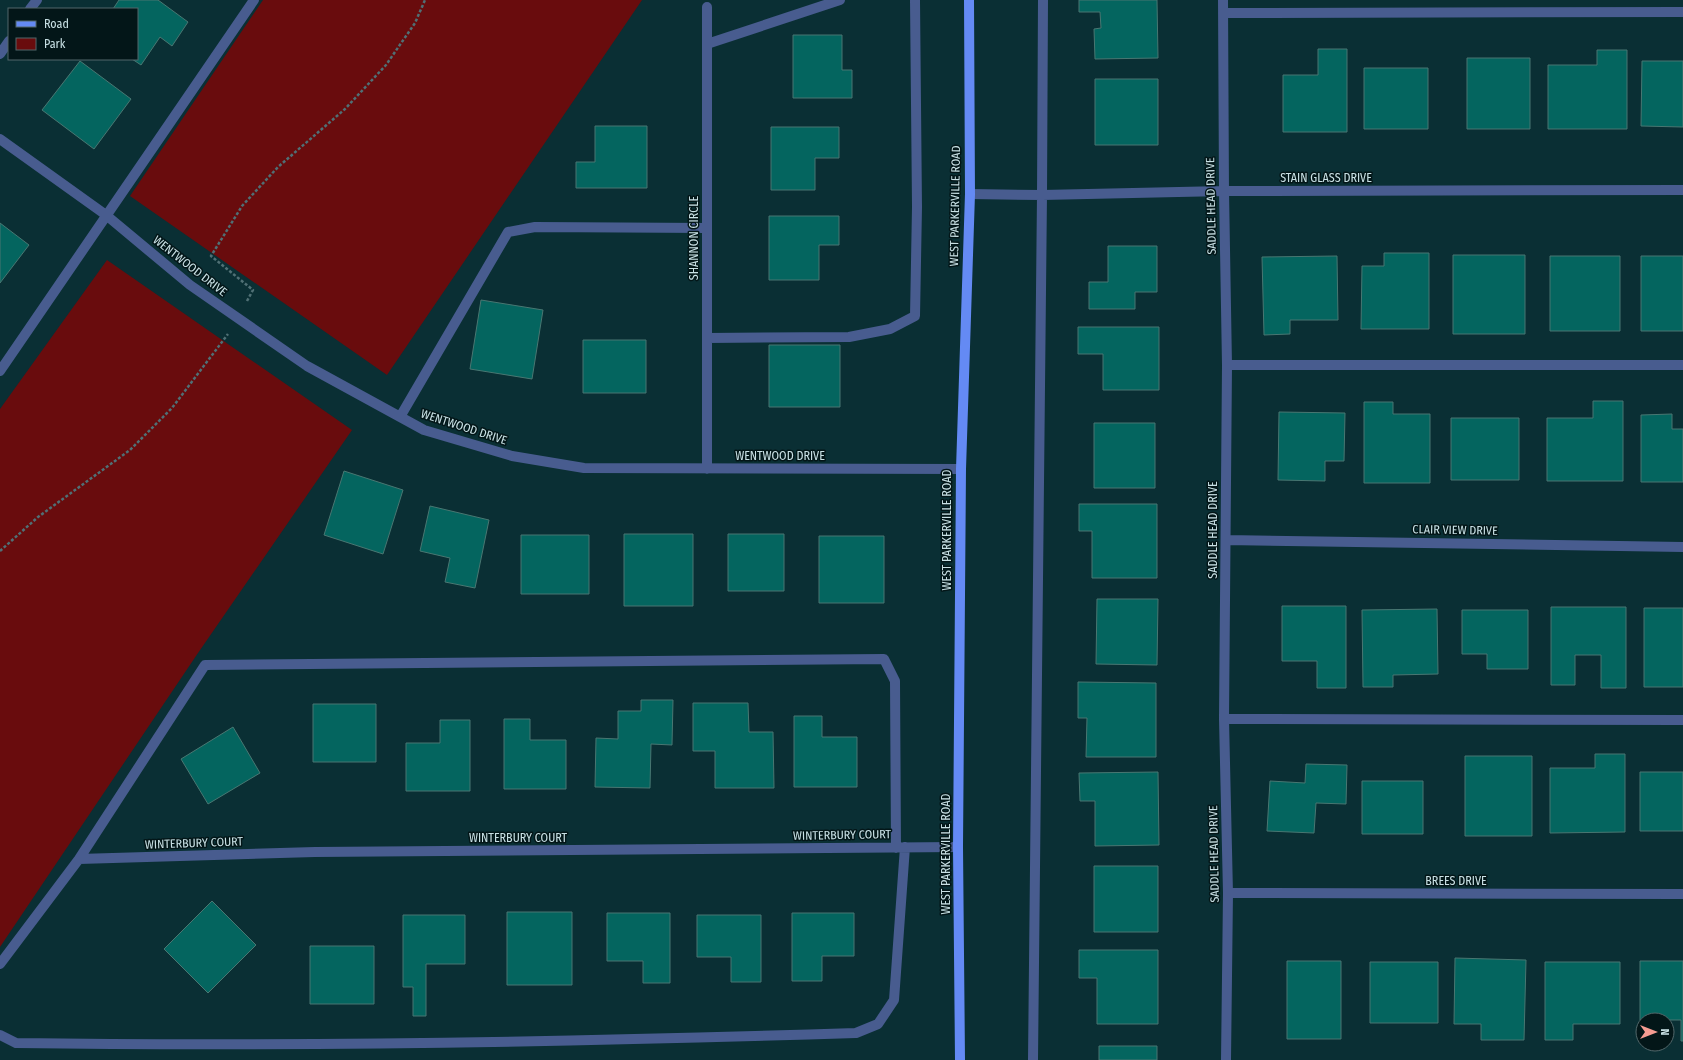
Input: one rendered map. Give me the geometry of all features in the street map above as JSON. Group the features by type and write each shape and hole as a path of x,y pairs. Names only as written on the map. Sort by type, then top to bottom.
{"main road":[{"name":"WEST PARKERVILLE ROAD","path":"960,1060 958,847 961,469 970,194 969,0"}],"street":[{"path":"0,371 254,0"},
{"path":"707,44 840,0"},
{"path":"707,338 849,337 890,329 915,316 917,208 915,0"},
{"path":"1033,1060 1043,0"},
{"name":"SADDLE HEAD DRIVE","path":"1223,0 1227,364 1224,719 1228,893 1226,1060"},
{"name":"SHANNON CIRCLE","path":"707,7 707,469"},
{"path":"1223,13 1683,12"},
{"path":"0,54 8,42"},
{"name":"WENTWOOD DRIVE","path":"0,140 106,215 195,289 307,366 424,430 512,456 584,468 961,469"},
{"name":"STAIN GLASS DRIVE","path":"970,194 1224,191 1683,190"},
{"path":"400,418 508,232 535,227 707,228"},
{"path":"1227,364 1683,365"},
{"name":"CLAIR VIEW DRIVE","path":"1226,540 1683,547"},
{"path":"0,964 78,859 205,665 884,659 895,681 900,847 894,1000 878,1024 856,1033 615,1041 168,1045 16,1043 0,1035"},
{"path":"1224,719 1683,720"},
{"name":"WINTERBURY COURT","path":"78,859 315,852 958,847"},
{"name":"BREES DRIVE","path":"1228,893 1683,894"}],"green space":[{"path":"263,0 642,0 387,375 130,196"},
{"path":"107,260 352,430 198,653 0,947 0,409"}],"building":[{"path":"119,0 158,0 188,22 172,46 160,37 141,65 134,60 138,60 138,8 114,8"},
{"path":"1079,0 1157,0 1158,58 1095,59 1094,29 1101,28 1100,12 1079,12"},
{"path":"793,35 842,35 842,70 852,70 852,98 793,98"},
{"path":"1318,49 1347,49 1347,132 1283,132 1283,75 1318,75"},
{"path":"1597,50 1627,50 1627,129 1548,129 1548,65 1597,65"},
{"path":"1467,58 1530,58 1530,129 1467,129"},
{"path":"80,61 131,99 94,149 42,110"},
{"path":"1642,61 1683,61 1683,127 1641,126"},
{"path":"1364,68 1428,68 1428,129 1364,129"},
{"path":"1095,79 1158,79 1158,145 1095,145"},
{"path":"595,126 647,126 647,188 576,188 576,162 595,162"},
{"path":"771,127 839,127 839,158 815,158 815,190 771,190"},
{"path":"769,216 839,216 839,245 819,245 819,280 769,280"},
{"path":"0,223 29,245 0,283"},
{"path":"1108,246 1157,246 1157,292 1135,292 1135,309 1089,309 1089,282 1108,282"},
{"path":"1384,253 1429,253 1429,329 1361,329 1362,266 1384,266"},
{"path":"1453,255 1525,255 1525,334 1453,334"},
{"path":"1337,256 1338,320 1290,320 1290,334 1264,335 1262,257"},
{"path":"1550,256 1620,256 1620,331 1550,331"},
{"path":"1641,256 1683,256 1683,331 1641,331"},
{"path":"481,300 543,310 532,379 470,369"},
{"path":"1078,327 1159,327 1159,390 1103,390 1103,354 1078,354"},
{"path":"583,340 646,340 646,393 583,393"},
{"path":"769,345 840,345 840,407 769,407"},
{"path":"1593,401 1623,401 1623,481 1547,481 1547,418 1593,418"},
{"path":"1364,402 1393,402 1393,414 1430,414 1430,483 1364,483"},
{"path":"1279,412 1345,413 1344,461 1325,461 1325,481 1278,480"},
{"path":"1672,414 1672,429 1683,429 1683,482 1641,482 1641,415"},
{"path":"1451,418 1519,418 1519,480 1451,480"},
{"path":"1094,423 1155,423 1155,488 1094,488"},
{"path":"344,471 403,490 383,554 324,535"},
{"path":"1079,504 1157,504 1157,578 1092,578 1092,531 1079,531"},
{"path":"430,506 489,520 475,588 445,582 450,558 420,551"},
{"path":"624,534 693,534 693,606 624,606"},
{"path":"728,534 784,534 784,591 728,591"},
{"path":"521,535 589,535 589,594 521,594"},
{"path":"819,536 884,536 884,603 819,603"},
{"path":"1097,599 1158,599 1157,665 1096,664"},
{"path":"1282,606 1346,606 1346,688 1317,688 1317,661 1282,661"},
{"path":"1551,607 1626,607 1626,688 1601,688 1601,655 1575,655 1575,685 1551,685"},
{"path":"1644,608 1683,608 1683,687 1644,687"},
{"path":"1437,609 1438,674 1393,675 1393,687 1363,687 1362,610"},
{"path":"1462,610 1528,610 1528,669 1487,669 1487,654 1462,654"},
{"path":"1078,682 1156,683 1156,757 1086,757 1087,718 1078,718"},
{"path":"641,700 673,700 672,745 651,744 650,788 595,787 596,738 618,739 618,711 641,711"},
{"path":"693,703 748,703 749,732 773,732 774,788 715,788 715,751 693,751"},
{"path":"313,704 376,704 376,762 313,762"},
{"path":"794,716 822,716 822,737 857,737 857,787 794,787"},
{"path":"504,719 530,719 530,740 566,740 566,789 504,789"},
{"path":"440,720 470,720 470,791 406,791 406,743 440,743"},
{"path":"233,727 260,773 208,804 181,759"},
{"path":"1595,754 1625,754 1625,832 1550,833 1550,768 1595,768"},
{"path":"1465,756 1532,756 1532,836 1465,836"},
{"path":"1306,764 1347,765 1346,804 1316,803 1314,833 1267,831 1270,781 1305,783"},
{"path":"1158,772 1159,845 1095,846 1095,801 1080,801 1079,773"},
{"path":"1640,772 1683,772 1683,831 1640,831"},
{"path":"1362,781 1423,781 1423,834 1362,834"},
{"path":"1094,866 1158,866 1158,932 1094,932"},
{"path":"212,901 256,945 208,993 164,949"},
{"path":"507,912 572,912 572,985 507,985"},
{"path":"607,913 670,913 670,983 643,983 643,961 607,961"},
{"path":"792,913 854,913 854,956 822,956 822,981 792,981"},
{"path":"403,915 465,915 465,964 426,964 426,1016 413,1016 413,987 403,987"},
{"path":"697,915 761,915 761,982 731,982 731,957 697,957"},
{"path":"310,946 374,946 374,1004 310,1004"},
{"path":"1079,950 1158,950 1158,1024 1097,1024 1097,978 1079,978"},
{"path":"1455,958 1526,960 1524,1040 1481,1040 1481,1024 1454,1024"},
{"path":"1287,961 1341,961 1341,1039 1287,1039"},
{"path":"1640,961 1683,961 1683,1041 1681,1041 1681,1020 1675,1020 1675,1012 1640,1012"},
{"path":"1370,962 1438,962 1438,1023 1370,1023"},
{"path":"1545,962 1620,962 1620,1024 1573,1024 1573,1040 1545,1040"},
{"path":"1099,1046 1157,1046 1157,1060 1099,1060"}]}
